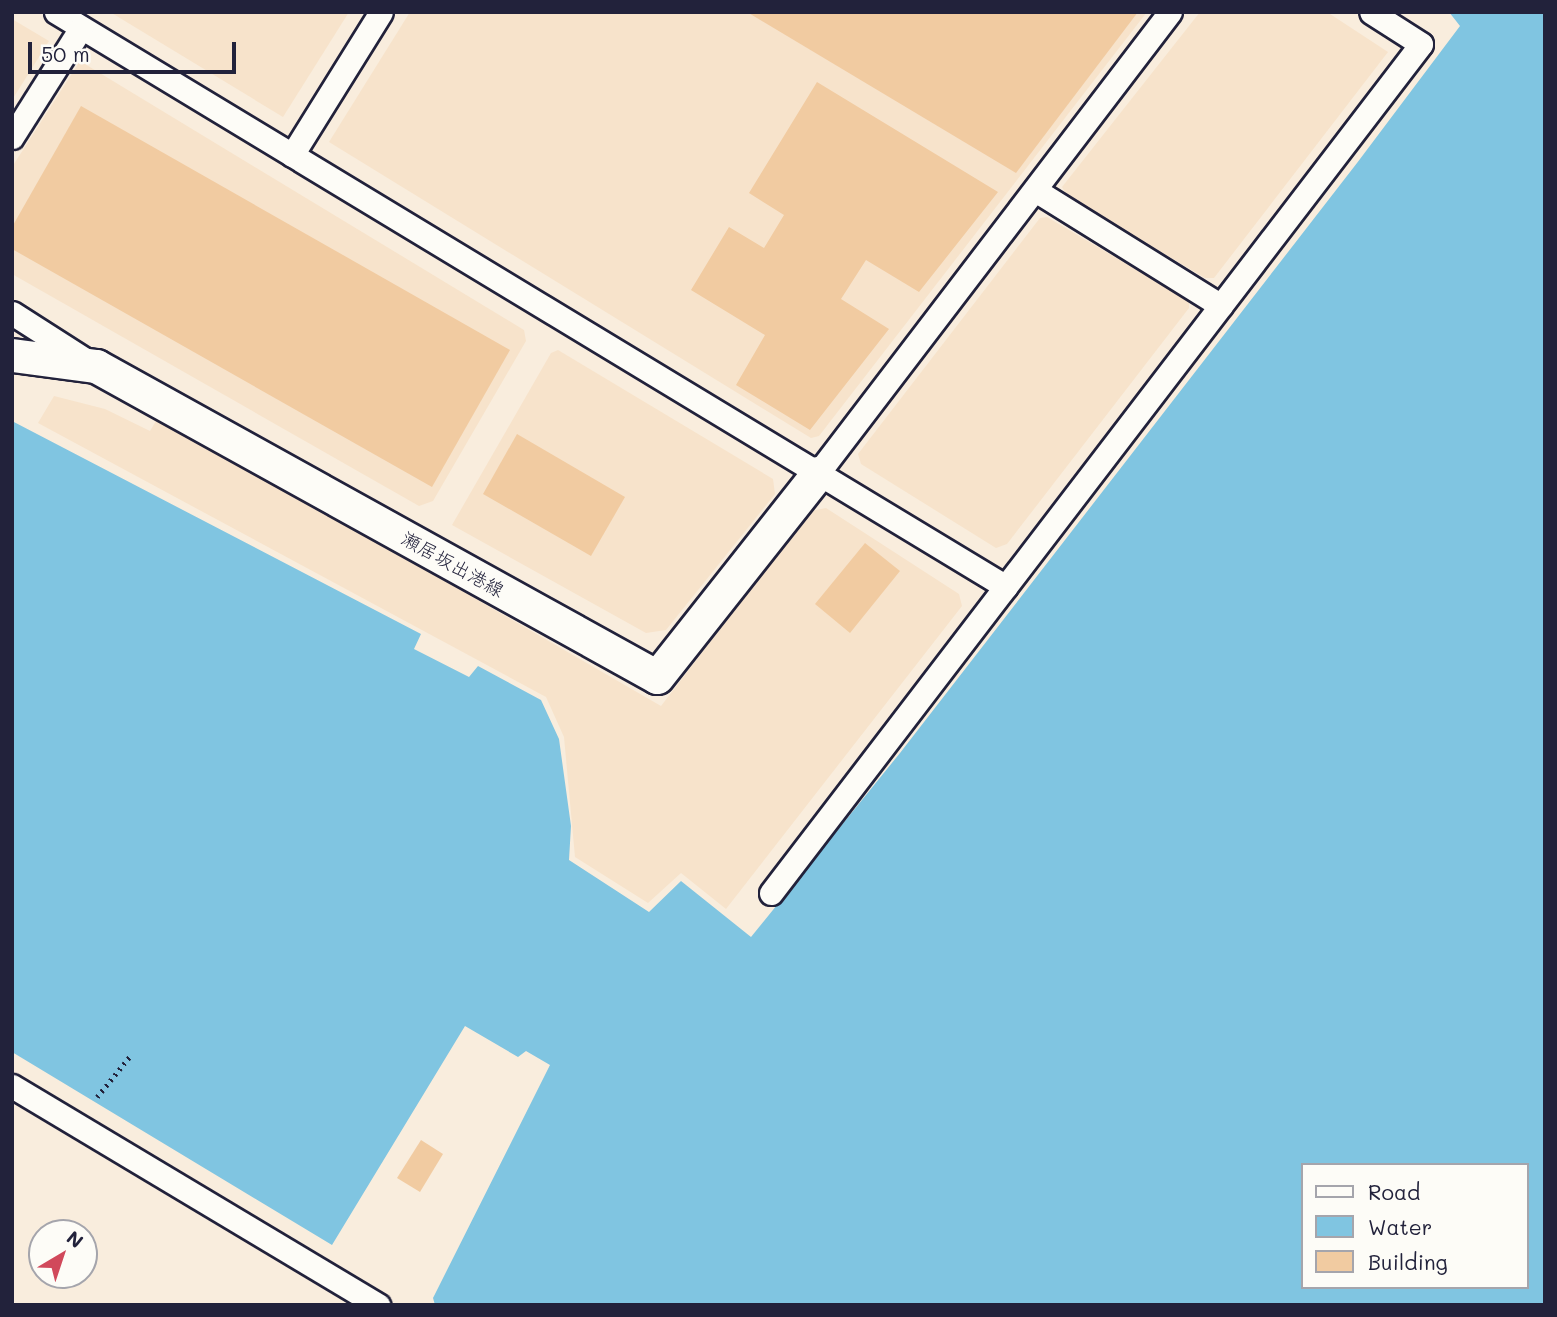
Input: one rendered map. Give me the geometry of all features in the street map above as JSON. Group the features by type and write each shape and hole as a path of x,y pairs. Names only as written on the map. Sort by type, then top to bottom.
{"main road":[{"name":"瀬居坂出港線","path":"12,355 96,366 657,677 818,473"}],"street":[{"path":"56,12 1006,587"},
{"path":"292,155 381,12"},
{"path":"818,473 1170,12"},
{"path":"771,893 1421,44 1371,12"},
{"path":"12,137 81,28"},
{"path":"1035,190 1221,306"},
{"path":"12,313 96,366"},
{"path":"12,1086 378,1305"}],"path":[{"path":"97,1097 131,1055"}],"shaded area":[{"path":"110,12 349,12 283,117"},
{"path":"410,12 1147,12 819,436 811,438 329,142"},
{"path":"1200,12 1327,12 1388,52 1214,278 1205,278 1067,196 1062,187"},
{"path":"12,19 49,41 12,100"},
{"path":"80,61 524,330 526,341 433,501 419,506 12,274 12,167"},
{"path":"1047,217 1189,301 1189,308 1007,544 996,548 861,464 858,454 1040,218"},
{"path":"558,350 773,479 775,494 666,630 646,633 452,525 551,353"},
{"path":"54,396 105,409 150,431 159,416 661,706 811,511 826,508 959,594 962,606 726,909 681,873 648,903 575,857 564,737 546,697 38,423"}],"water":[{"path":"1449,12 1545,12 1545,1305 435,1305 433,1298 550,1065 526,1051 518,1057 465,1026 332,1245 12,1052 12,421 421,634 414,649 469,677 478,666 541,700 559,739 571,826 569,860 649,912 681,881 751,937 900,753 1460,26"}],"building":[{"path":"747,12 1138,12 1016,173"},
{"path":"817,82 998,192 919,292 866,260 841,299 889,329 810,430 736,385 765,335 691,290 729,227 764,248 784,215 749,193"},
{"path":"81,106 510,350 432,487 12,249 12,227"},
{"path":"517,434 625,497 591,556 483,494"},
{"path":"865,543 900,571 850,633 815,604"},
{"path":"421,1140 443,1154 420,1192 397,1178"}]}
